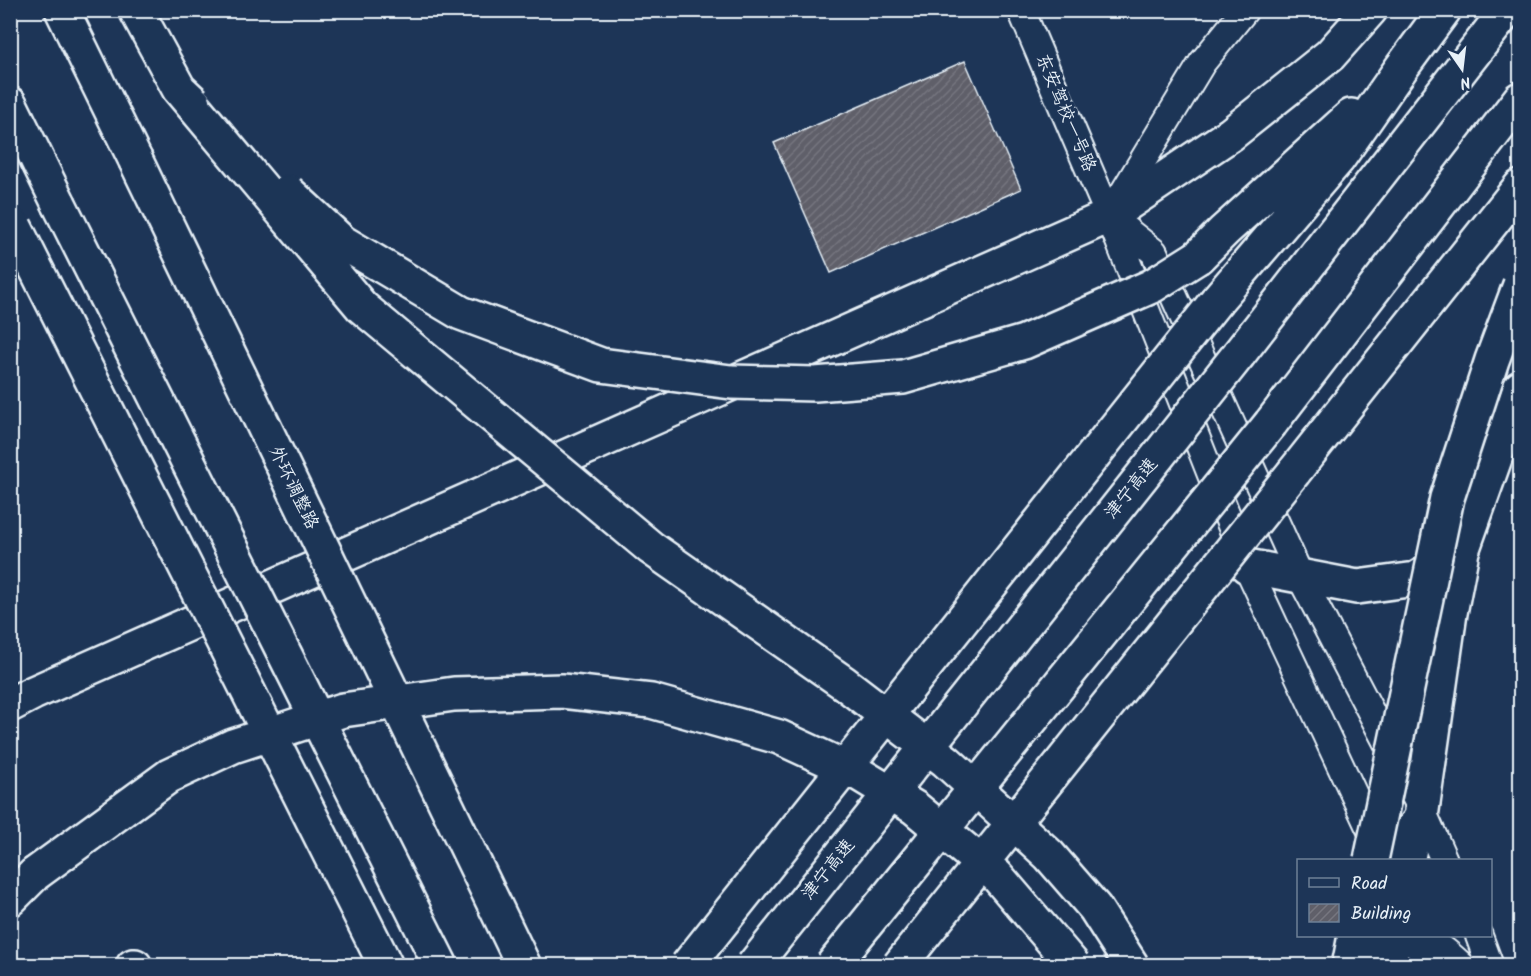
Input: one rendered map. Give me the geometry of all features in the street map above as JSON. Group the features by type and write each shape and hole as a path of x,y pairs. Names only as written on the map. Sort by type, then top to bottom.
{"highway":[{"name":"外环调整路","path":"62,10 524,966"},
{"path":"136,10 179,89 362,307 651,548 844,683 946,762 1049,855 1095,908 1132,966"},
{"path":"10,705 1109,216 1231,134 1330,55 1370,10"},
{"path":"687,966 1217,300 1338,159 1444,10"},
{"name":"津宁高速","path":"753,966 1239,354 1508,10"},
{"path":"179,89 342,242 461,313 601,365 731,382 815,384 903,377 1024,342 1152,286 1198,257 1402,68"},
{"path":"832,966 1271,423 1521,99"},
{"path":"10,104 441,966"},
{"path":"898,966 1521,188"},
{"path":"13,223 386,966"},
{"path":"1371,859 1448,498 1492,360 1521,285"},
{"path":"1422,810 1450,613 1462,551 1521,387"},
{"path":"1247,567 1357,587 1416,579 1462,551"},
{"path":"10,900 35,874 169,776 233,746 343,710 454,694 562,691 651,701 779,737 859,774 915,808 997,876 1074,966"}],"street":[{"name":"东安驾校一号路","path":"1021,10 1109,216 1247,567 1384,859"},
{"path":"1245,10 1202,63 1109,216 1154,252 1301,578 1422,810 1443,859"},
{"path":"1386,859 1422,810"},
{"path":"1411,859 1422,810"},
{"path":"1363,950 1393,937"},
{"path":"1393,966 1395,937"},
{"path":"1414,937 1429,966"},
{"path":"1418,937 1430,940 1462,966"},
{"path":"1479,937 1490,966"}],"building":[{"path":"965,61 1021,189 831,273 774,143"}]}
